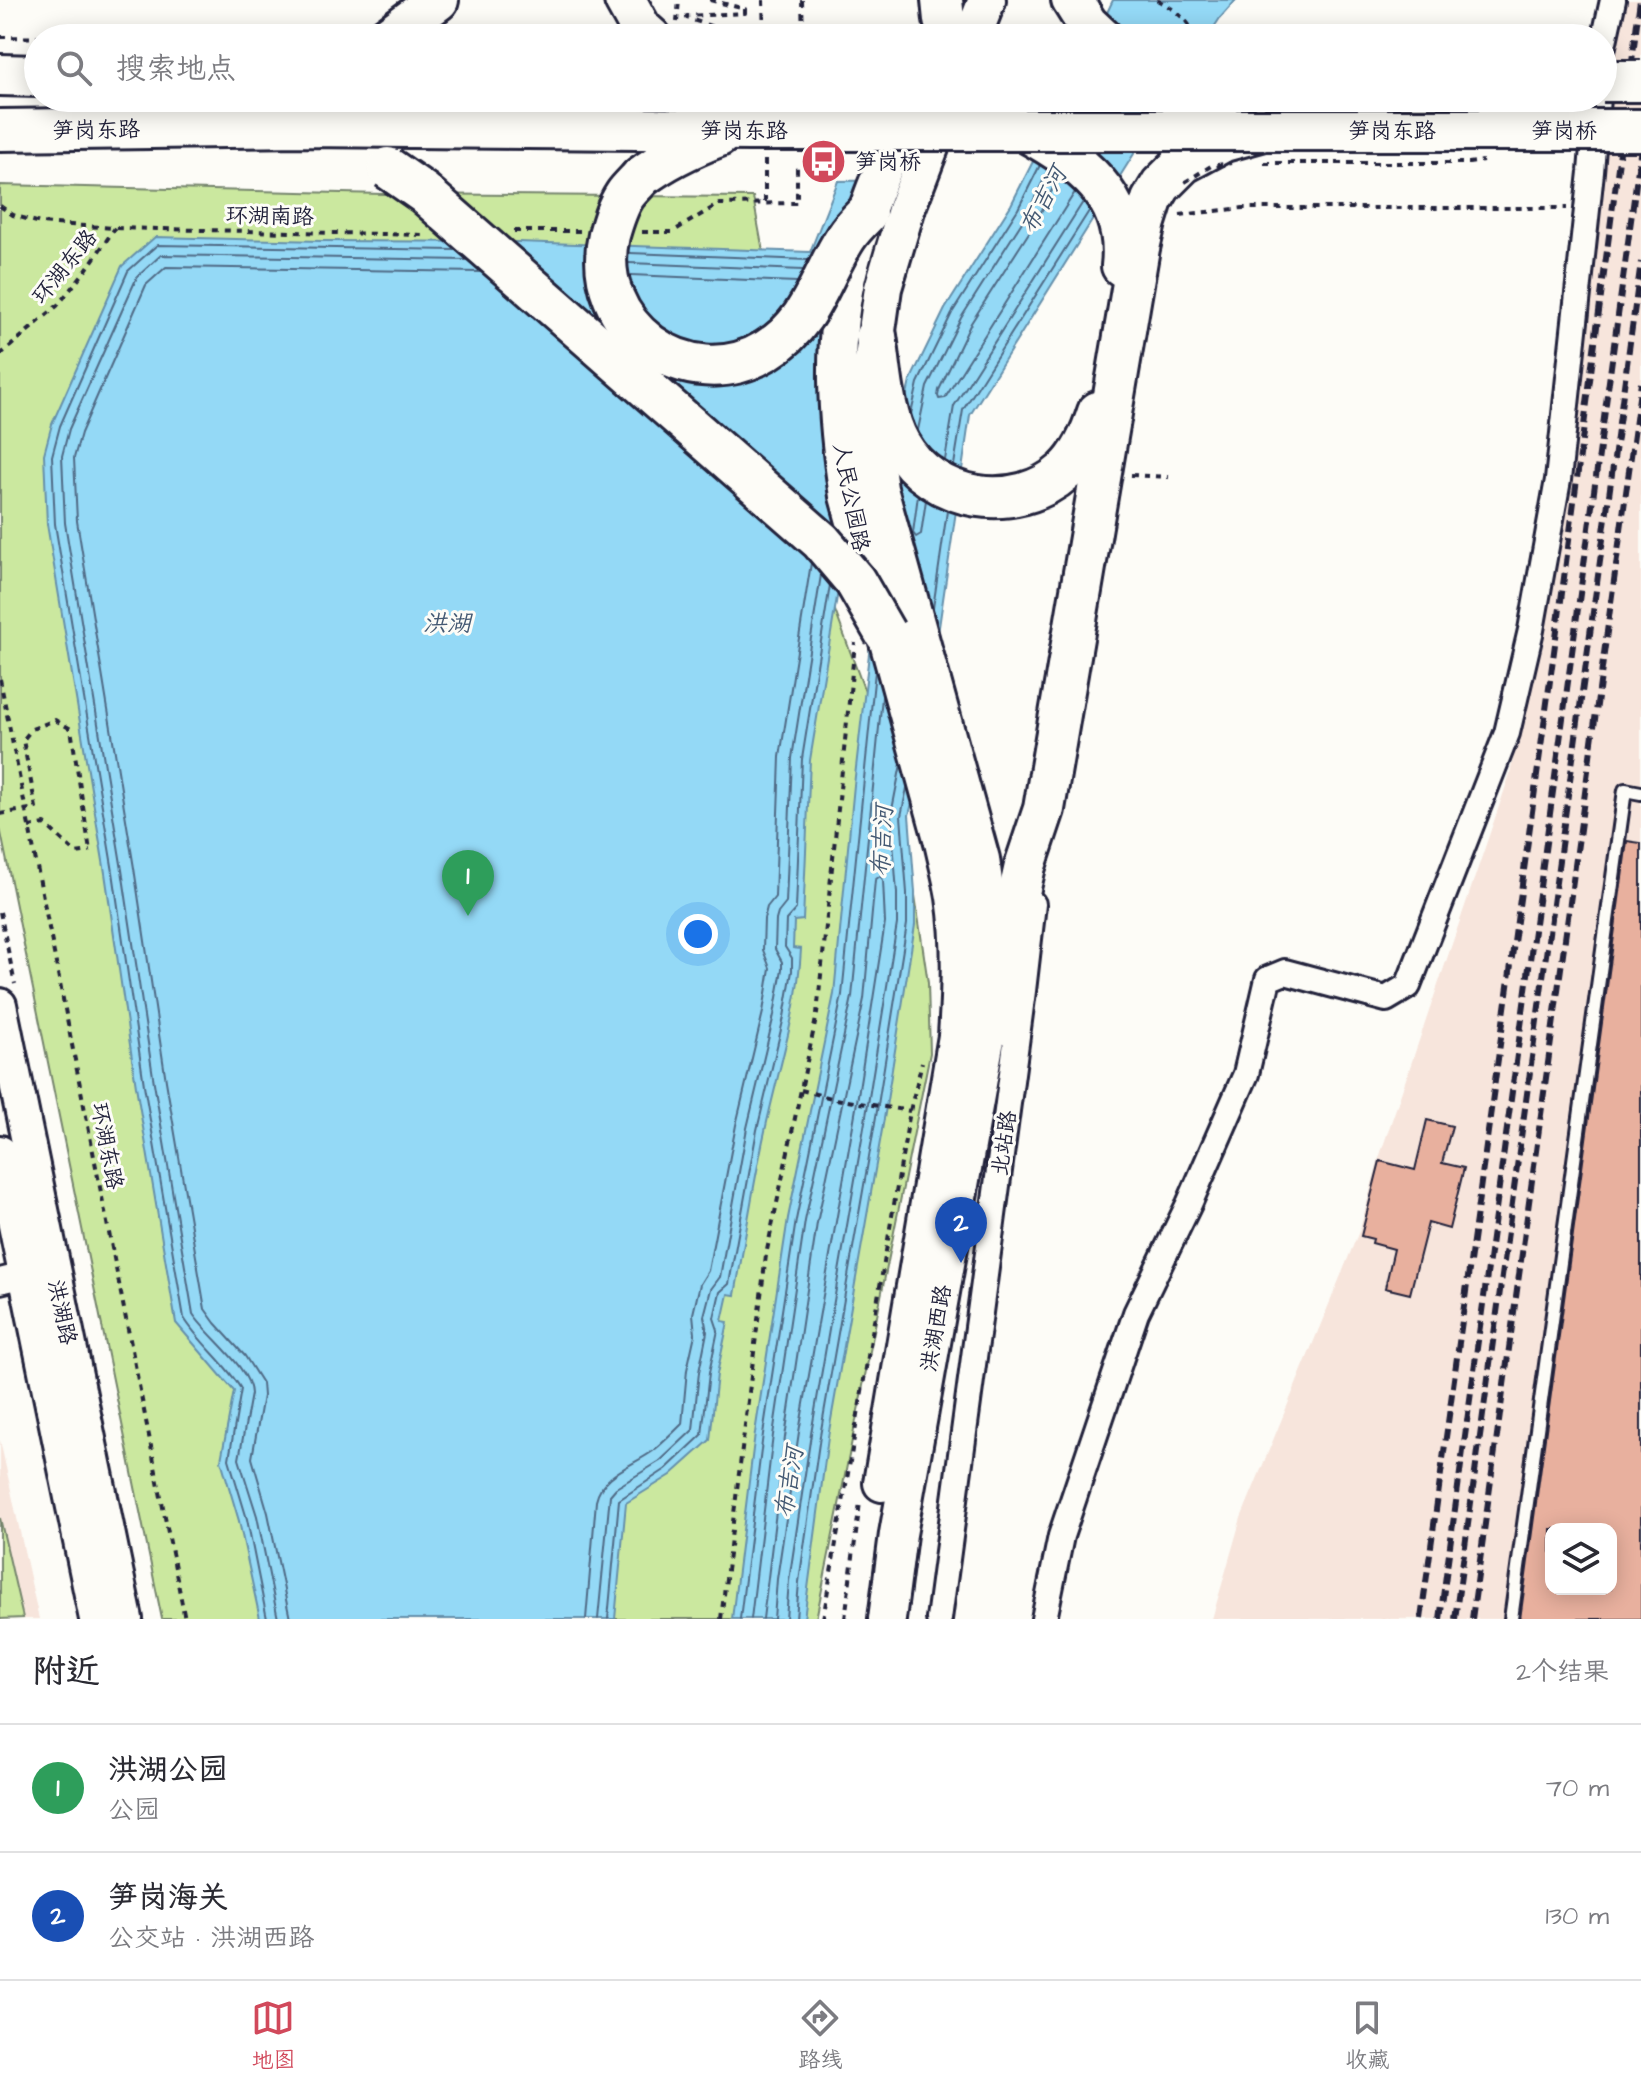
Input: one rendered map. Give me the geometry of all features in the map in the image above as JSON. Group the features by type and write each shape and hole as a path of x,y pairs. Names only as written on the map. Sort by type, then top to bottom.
{"main road":[{"path":"394,24 438,0"},
{"path":"625,0 638,24"},
{"path":"950,19 987,0"},
{"path":"1072,0 1087,24"},
{"path":"0,75 24,76"},
{"path":"1617,81 1641,81"},
{"name":"人民公园路","path":"911,112 899,178 895,242 883,288 870,380 870,425 879,489 981,859 971,896"},
{"name":"人民公园路","path":"940,112 899,178 866,214 849,266 842,307 836,388 841,449 870,637 943,842 971,896"},
{"path":"304,126 347,142 424,193 821,541 855,581 870,637"},
{"name":"笋岗东路","path":"0,130 304,126 1025,131 1263,146 1486,145"},
{"path":"742,130 691,147 660,163 624,195 613,219 608,242 609,281 616,303 628,324 647,344 672,358 701,366 734,364 766,351 788,335 807,313 846,236 866,214"},
{"name":"笋岗桥","path":"1486,145 1641,130"},
{"path":"987,1033 1025,866 1044,809 1115,350 1123,239 1110,199 1085,170 1056,147 1025,131"},
{"path":"876,336 890,422 912,461 936,482 954,491 977,496 998,498 1039,487 1064,472 1079,456 1092,431 1145,222 1161,185 1172,172 1196,155 1224,141 1263,146"},
{"name":"洪湖西路","path":"887,1619 901,1518 987,1033 992,946 971,896"},
{"name":"洪湖西路","path":"863,1619 880,1498 957,1036 960,942 971,896"}],"street":[{"path":"1608,24 1613,0"},
{"path":"1044,1619 1061,1536 1131,1327 1246,1074 1268,979 1285,972 1386,999 1408,986 1502,748 1531,630 1558,480 1596,112"},
{"name":"北站路","path":"939,1619 1023,991 1044,809"},
{"name":"洪湖路","path":"0,1005 126,1619"},
{"name":"洪湖路","path":"0,1152 13,1278 96,1619"}],"lane":[{"path":"1511,1619 1625,790 1641,793"}],"path":[{"path":"705,24 687,16 745,13 745,9 710,0"},
{"path":"763,0 764,24"},
{"path":"802,0 802,24"},
{"path":"1157,0 1190,24"},
{"path":"0,37 24,37"},
{"path":"1263,146 1469,163 1486,145"},
{"path":"1185,182 1211,166 1230,163"},
{"path":"765,203 797,203 797,164"},
{"name":"环湖南路","path":"0,206 13,215 40,223 115,228 425,235"},
{"path":"1176,216 1243,208 1586,208"},
{"name":"环湖东路","path":"0,355 57,306 115,228"},
{"path":"1130,475 1169,477"},
{"path":"721,1619 766,1255 817,1014 870,637"},
{"name":"环湖东路","path":"0,679 185,1619"},
{"path":"0,814 36,808 23,740 32,729 55,720 71,729 90,851 76,853 45,824 29,827"},
{"path":"823,1619 921,1062"},
{"path":"801,1090 835,1099 910,1111"}],"shaded area":[{"path":"1622,0 1641,0 1641,1619 1212,1619 1241,1518 1360,1229 1379,1158 1510,774 1552,558 1606,112 1617,112 1616,24"},
{"path":"0,1440 39,1619 0,1619"}],"green space":[{"name":"洪湖","path":"0,185 384,194 753,197 823,578 871,708 908,848 928,983 930,1053 816,1619 162,1619 0,828"},
{"path":"0,1518 23,1618 0,1619"}],"water":[{"path":"1113,0 1236,0 1216,24 1102,24"},
{"name":"布吉河","path":"1058,112 1160,112 970,415 909,815 915,925 828,1437 804,1619 732,1619 755,1433 788,1218 834,994 890,470 910,381 945,309 1011,205"},
{"name":"洪湖","path":"906,180 810,760 803,920 794,921 793,948 801,949 796,995 761,1151 735,1295 728,1294 722,1321 728,1322 717,1374 710,1440 671,1475 626,1503 615,1619 260,1619 239,1521 221,1460 234,1391 176,1323 47,524 44,454 52,424 122,266 155,237 518,242 810,252 838,181"}],"building":[{"path":"1627,841 1641,843 1641,1619 1520,1619"},
{"path":"1427,1120 1452,1126 1442,1163 1464,1168 1449,1229 1428,1223 1410,1294 1385,1288 1394,1249 1372,1243 1373,1239 1361,1236 1380,1161 1415,1170"}],"railway":[{"path":"1421,1619 1640,0"},
{"path":"1440,1619 1641,147"},
{"path":"1455,1619 1641,262"},
{"path":"1472,1619 1641,383"}],"place":[{"name":"笋岗桥","path":"824,161"},
{"name":"洪湖公园","path":"468,916"},
{"name":"笋岗海关","path":"961,1263"}]}
